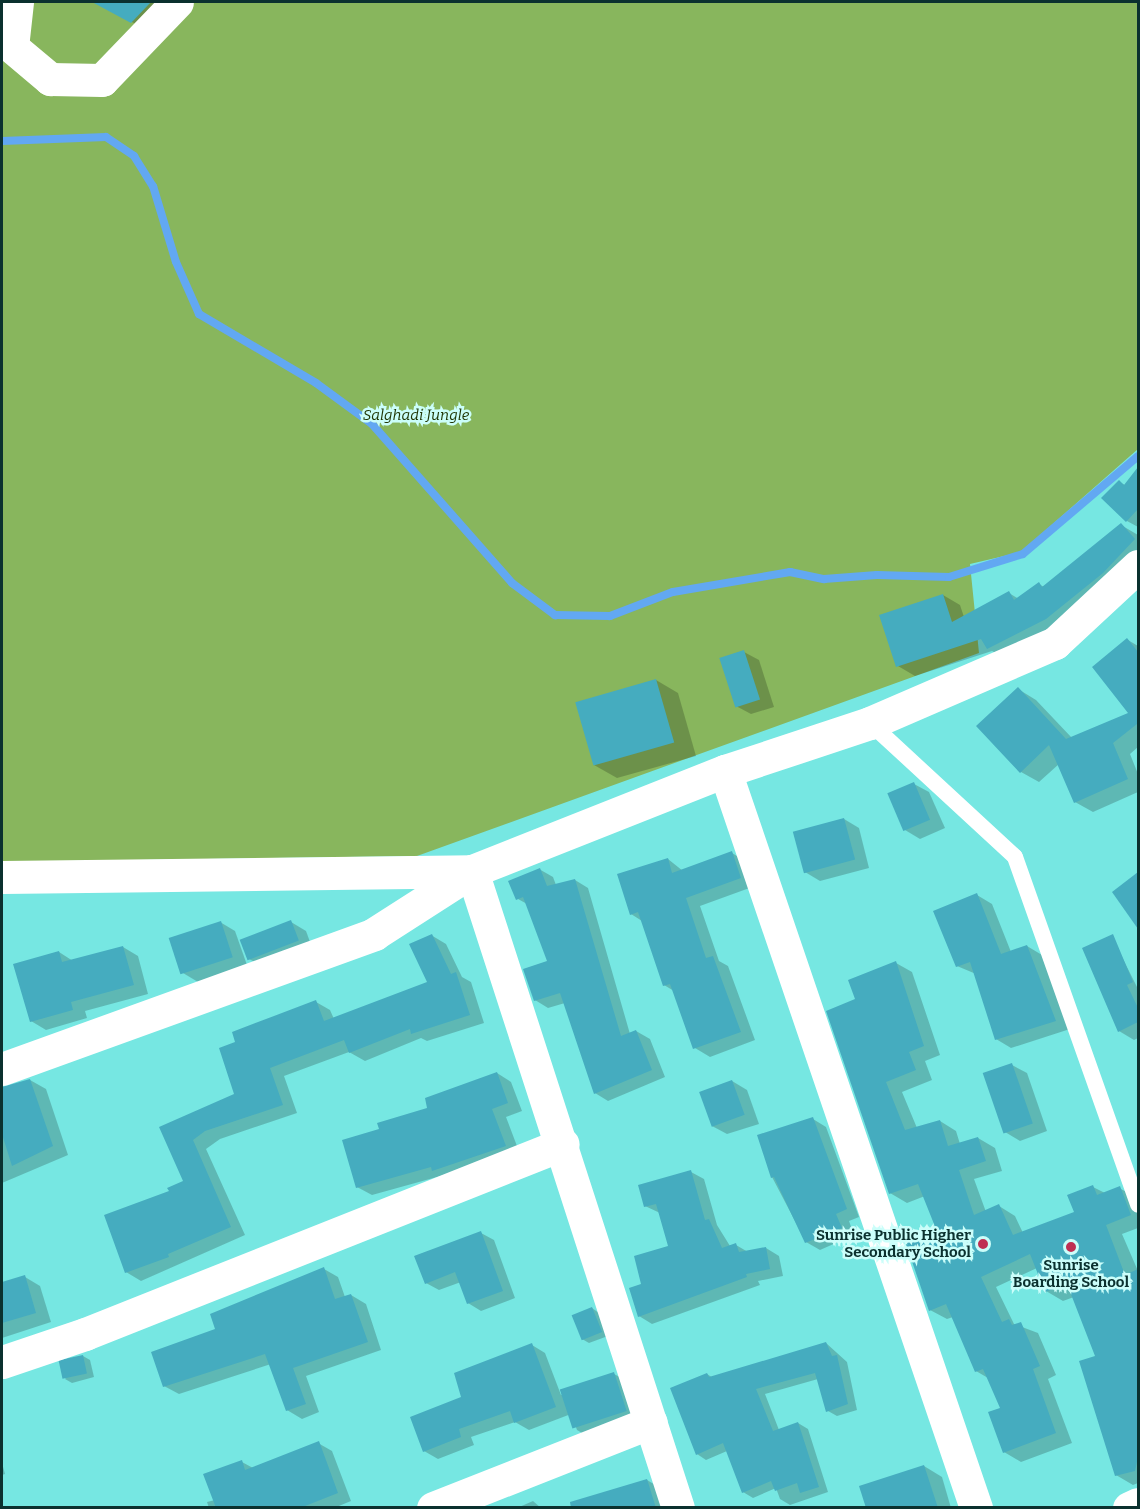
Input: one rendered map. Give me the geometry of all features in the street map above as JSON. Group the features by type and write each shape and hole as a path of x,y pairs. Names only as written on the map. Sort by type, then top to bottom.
{"street":[{"path":"17,2 12,47 50,80 102,80 177,2"},
{"path":"2,1069 374,934 472,871 725,771 870,723 1055,643 1138,566"},
{"path":"725,771 976,1508"},
{"path":"2,877 472,871"},
{"path":"472,871 564,1144 678,1508"},
{"path":"2,1362 96,1329 564,1144"},
{"path":"434,1508 651,1422"},
{"path":"1129,1508 1138,1504"}],"lane":[{"path":"870,723 1015,857 1138,1205"}],"green space":[{"name":"Salghadi Jungle","path":"2,2 1138,2 1138,449 1021,552 970,564 979,653 417,856 2,862"}],"building":[{"path":"92,2 151,2 131,23"},
{"path":"1138,467 1138,509 1126,522 1101,498 1119,480 1124,485"},
{"path":"1121,523 1135,539 1103,573 1046,619 987,649 981,639 896,667 879,615 943,594 952,622 1009,591 1014,600 1039,582 1042,587"},
{"path":"1127,638 1138,652 1138,726 1137,724 1113,743 1128,779 1074,803 1049,745 1020,773 976,726 1018,687 1066,739 1128,713 1092,667"},
{"path":"744,650 760,699 735,707 719,658"},
{"path":"656,679 674,742 593,766 575,702"},
{"path":"914,782 930,820 903,831 887,793"},
{"path":"844,818 855,860 804,873 793,832"},
{"path":"732,851 741,878 686,898 706,958 713,956 741,1032 693,1049 670,984 663,986 638,912 630,915 617,874 668,858 672,873"},
{"path":"540,868 547,886 575,879 621,1036 636,1030 652,1070 594,1094 560,993 534,1001 523,969 547,961 523,897 516,900 508,881"},
{"path":"1138,872 1138,929 1112,892"},
{"path":"977,893 1001,954 1027,945 1056,1021 995,1040 970,962 956,967 933,911"},
{"path":"291,920 299,941 248,960 240,940"},
{"path":"221,921 233,957 180,974 169,938"},
{"path":"432,934 451,974 456,972 470,1015 411,1034 410,1029 349,1053 344,1040 270,1068 283,1105 205,1131 193,1140 231,1227 168,1254 169,1257 125,1273 104,1215 169,1191 167,1188 183,1181 159,1127 234,1094 219,1048 235,1042 232,1032 316,1000 324,1021 427,982 409,944"},
{"path":"1113,934 1133,982 1127,985 1138,1008 1138,1022 1118,1032 1082,948"},
{"path":"123,946 134,985 71,1002 73,1010 30,1022 13,964 59,951 62,962"},
{"path":"896,961 924,1046 909,1052 916,1070 886,1082 905,1130 940,1120 948,1146 978,1137 986,1161 959,1170 974,1215 999,1204 1013,1235 1074,1212 1067,1195 1093,1185 1097,1195 1120,1186 1131,1215 1106,1225 1125,1275 1138,1269 1138,1457 1135,1471 1115,1476 1079,1361 1095,1356 1067,1284 1045,1292 1030,1254 981,1277 1002,1322 1009,1319 1012,1325 1021,1322 1040,1366 1033,1369 1056,1433 1003,1453 988,1412 1000,1408 983,1369 975,1372 946,1304 929,1311 905,1241 936,1229 918,1184 889,1194 826,1011 855,999 848,980"},
{"path":"1012,1063 1033,1124 1004,1134 983,1073"},
{"path":"497,1072 508,1103 492,1109 506,1146 432,1171 431,1167 356,1188 342,1140 379,1129 377,1123 427,1108 425,1098"},
{"path":"30,1079 53,1146 12,1166 2,1134 2,1087"},
{"path":"732,1080 745,1115 712,1127 699,1092"},
{"path":"813,1117 847,1209 836,1214 842,1228 805,1243 774,1177 771,1178 757,1135"},
{"path":"691,1170 705,1220 709,1219 722,1248 736,1243 739,1252 766,1247 770,1269 746,1274 747,1277 638,1317 629,1288 641,1284 634,1256 668,1246 656,1204 644,1207 638,1185"},
{"path":"481,1231 503,1291 467,1304 455,1272 425,1284 414,1256"},
{"path":"324,1267 335,1299 351,1294 368,1342 293,1368 306,1404 286,1411 265,1354 163,1387 151,1352 215,1329 210,1314"},
{"path":"25,1275 36,1313 2,1323 2,1282"},
{"path":"592,1307 602,1332 582,1340 572,1315"},
{"path":"826,1342 832,1356 837,1355 848,1404 826,1412 815,1373 756,1389 773,1431 798,1422 819,1487 800,1493 797,1483 775,1491 771,1481 742,1493 723,1443 696,1455 670,1388 707,1373 709,1377"},
{"path":"532,1343 556,1407 514,1423 510,1411 459,1429 461,1437 423,1452 410,1417 461,1397 454,1373"},
{"path":"83,1355 87,1374 62,1379 59,1360"},
{"path":"614,1372 627,1411 572,1429 560,1390"},
{"path":"319,1441 338,1493 300,1508 216,1508 203,1474 242,1460 245,1470"},
{"path":"924,1465 938,1508 866,1508 859,1486"},
{"path":"647,1479 656,1508 571,1508 570,1502"}],"waterway":[{"path":"2,141 106,137 134,156 153,186 176,262 199,314 316,383 372,424 512,583 555,615 610,616 673,592 790,572 824,579 877,575 949,577 1023,554 1138,456"}],"place":[{"name":"Sunrise Public Higher Secondary School","path":"983,1244"},
{"name":"Sunrise Boarding School","path":"1071,1247"}]}
